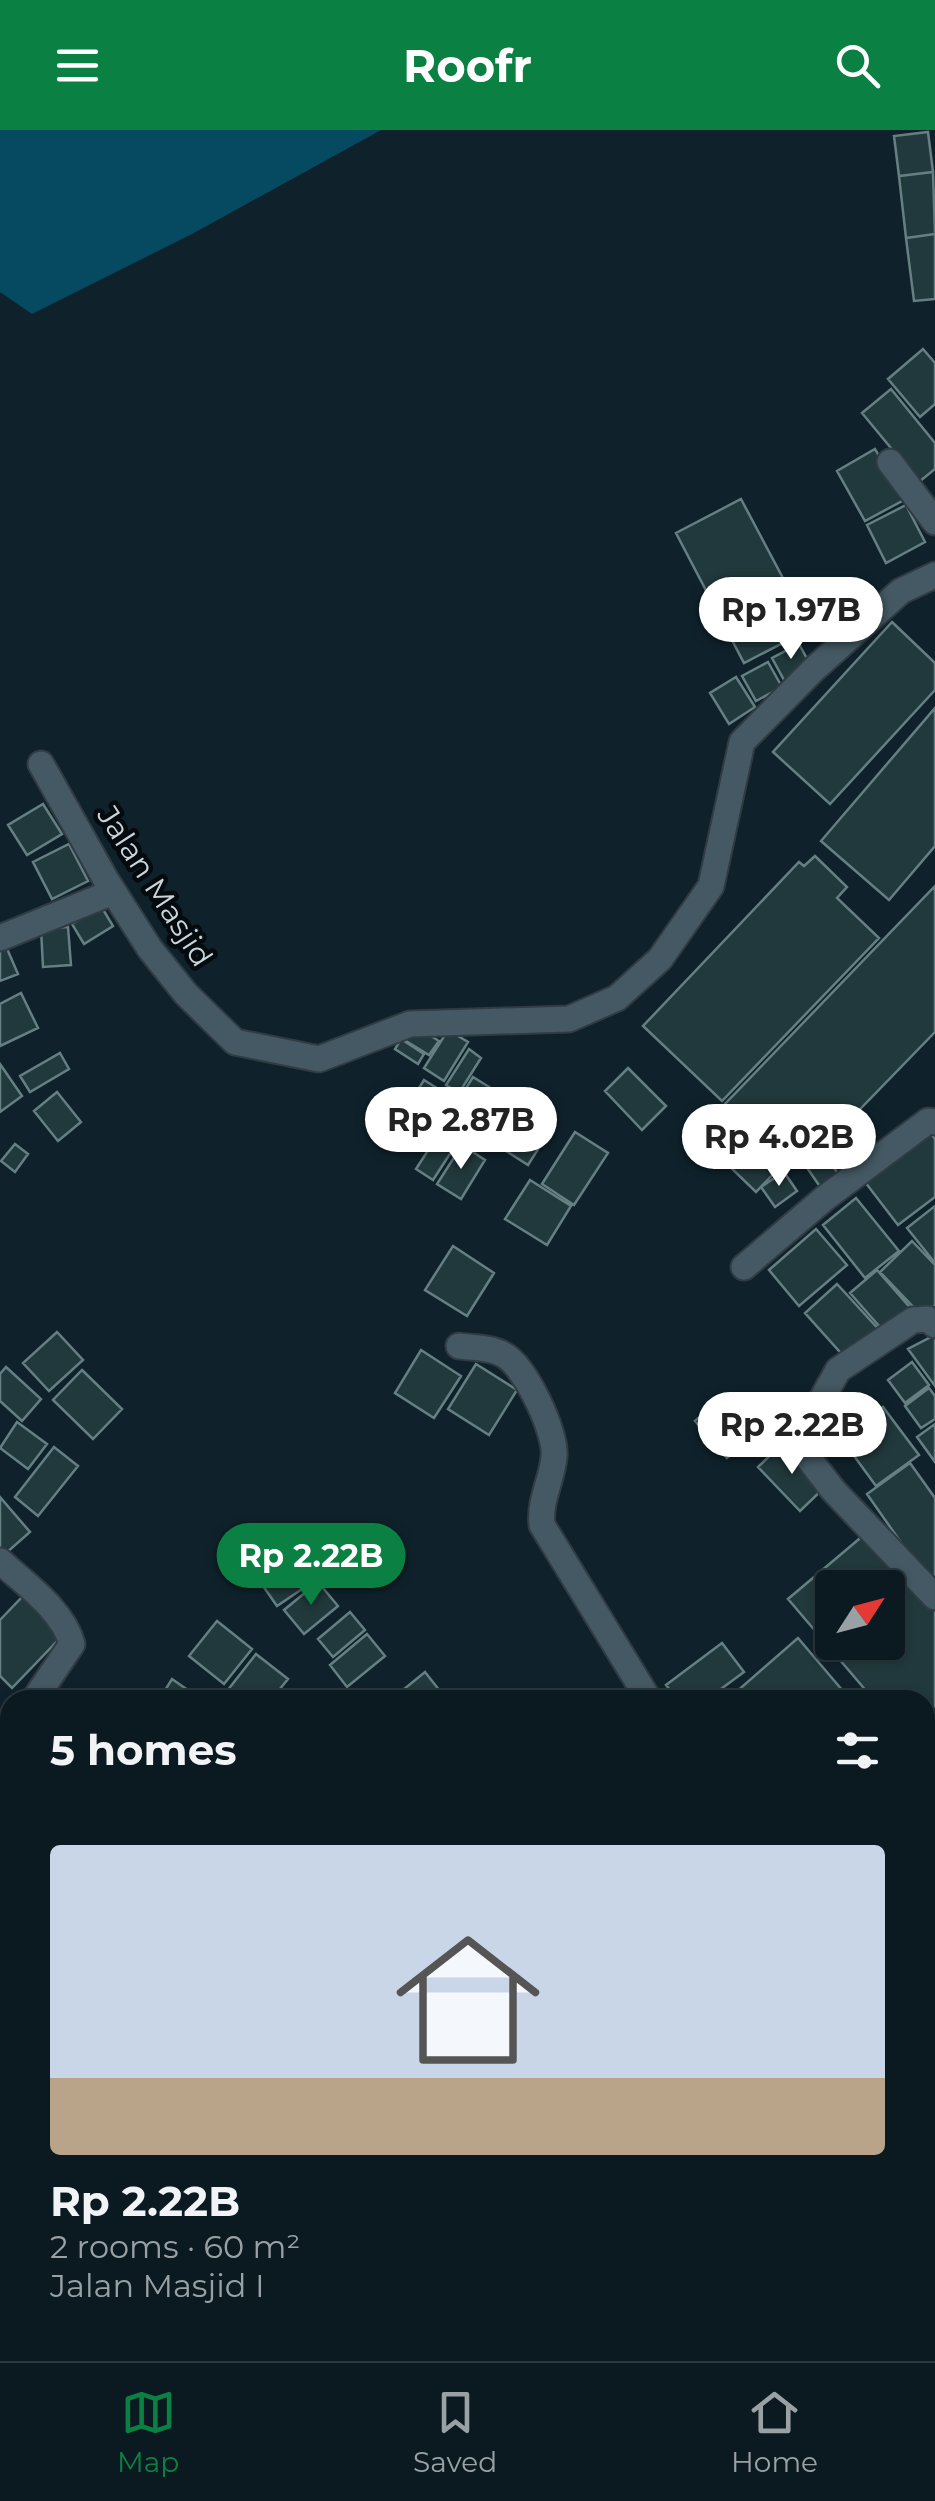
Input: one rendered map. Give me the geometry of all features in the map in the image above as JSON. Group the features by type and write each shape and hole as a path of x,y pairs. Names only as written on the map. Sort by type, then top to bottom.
{"street":[{"path":"890,462 935,522"},
{"name":"Jalan Masjid","path":"40,764 113,892 186,994 235,1042 319,1059 410,1024 569,1019 616,998 660,958 711,886 742,742 900,591 935,575"},
{"path":"0,938 113,892"},
{"path":"744,1267 824,1198 928,1121 935,1122"},
{"path":"935,1325 928,1319 913,1320 838,1370 816,1410 785,1428 833,1490 935,1597"},
{"path":"459,1346 507,1356 528,1383 552,1433 555,1450 542,1507 542,1525 643,1690"},
{"path":"0,1561 68,1630 72,1644 41,1690"}],"shaded area":[{"path":"0,130 381,130 192,234 32,314 0,292"}],"building":[{"path":"928,132 933,172 899,176 894,136"},
{"path":"933,172 935,234 906,238 899,176"},
{"path":"935,234 935,299 914,301 906,238"},
{"path":"923,349 935,363 935,404 920,417 888,379"},
{"path":"891,389 935,443 935,469 919,482 862,413"},
{"path":"875,449 904,500 865,521 837,471"},
{"path":"741,499 810,629 744,663 676,533"},
{"path":"906,505 925,542 886,563 867,525"},
{"path":"892,622 935,663 935,690 830,804 773,752"},
{"path":"799,644 811,666 784,680 772,658"},
{"path":"768,662 782,687 756,701 742,676"},
{"path":"736,677 755,707 729,724 710,693"},
{"path":"935,708 935,846 889,900 821,841"},
{"path":"43,804 62,834 27,855 8,825"},
{"path":"69,844 88,881 52,899 33,862"},
{"path":"815,856 847,887 837,898 879,938 722,1101 643,1026 799,862 804,866"},
{"path":"935,886 935,1032 831,1139 818,1127 756,1192 696,1134"},
{"path":"101,906 113,926 84,944 72,924"},
{"path":"68,927 71,965 43,967 41,929"},
{"path":"5,944 18,974 0,981 0,946"},
{"path":"21,993 38,1028 0,1046 0,1004"},
{"path":"415,1026 439,1041 429,1055 406,1041"},
{"path":"448,1030 468,1042 444,1081 424,1068"},
{"path":"401,1039 424,1054 418,1064 395,1049"},
{"path":"469,1049 481,1058 459,1093 446,1085"},
{"path":"60,1053 69,1069 30,1092 20,1076"},
{"path":"0,1064 22,1096 0,1112"},
{"path":"628,1068 666,1106 642,1130 605,1091"},
{"path":"473,1077 510,1100 490,1132 453,1109"},
{"path":"424,1080 451,1097 430,1132 402,1115"},
{"path":"57,1092 81,1122 58,1141 34,1111"},
{"path":"514,1106 551,1129 528,1165 492,1142"},
{"path":"440,1132 457,1143 433,1180 416,1169"},
{"path":"575,1132 608,1153 574,1205 542,1184"},
{"path":"930,1132 935,1139 935,1197 898,1225 865,1182"},
{"path":"15,1144 28,1154 15,1172 1,1161"},
{"path":"462,1145 485,1160 461,1199 437,1184"},
{"path":"819,1146 841,1178 823,1191 801,1159"},
{"path":"784,1172 797,1191 775,1207 761,1187"},
{"path":"530,1180 571,1206 547,1245 505,1219"},
{"path":"856,1198 899,1251 865,1278 823,1225"},
{"path":"935,1206 935,1263 907,1228"},
{"path":"816,1229 847,1265 799,1306 769,1270"},
{"path":"912,1241 935,1265 935,1305 923,1317 880,1272"},
{"path":"453,1246 494,1273 467,1316 425,1290"},
{"path":"877,1270 913,1311 887,1335 850,1293"},
{"path":"837,1284 882,1333 848,1361 805,1313"},
{"path":"57,1332 83,1360 49,1391 23,1363"},
{"path":"933,1336 935,1339 935,1386 908,1349"},
{"path":"421,1350 461,1376 434,1418 395,1393"},
{"path":"912,1362 929,1385 905,1403 888,1380"},
{"path":"476,1364 517,1390 489,1435 448,1409"},
{"path":"6,1367 41,1399 22,1421 0,1401 0,1374"},
{"path":"82,1370 122,1409 93,1439 53,1400"},
{"path":"929,1388 935,1396 935,1419 921,1428 905,1406"},
{"path":"727,1394 759,1431 727,1458 695,1421"},
{"path":"883,1407 919,1455 876,1486 841,1438"},
{"path":"17,1422 47,1444 28,1469 0,1448"},
{"path":"935,1424 935,1462 917,1437"},
{"path":"783,1443 825,1487 800,1511 758,1467"},
{"path":"54,1447 78,1466 38,1516 15,1497"},
{"path":"910,1463 935,1498 935,1581 930,1584 867,1494"},
{"path":"0,1497 30,1532 5,1554 0,1548"},
{"path":"865,1534 902,1570 822,1570"},
{"path":"288,1550 311,1583 277,1606 254,1573"},
{"path":"905,1573 935,1602 935,1690 865,1690 840,1660 905,1660"},
{"path":"815,1576 815,1631 788,1599"},
{"path":"318,1582 338,1606 304,1634 284,1610"},
{"path":"24,1595 64,1634 12,1688 0,1676 0,1620"},
{"path":"350,1612 365,1630 333,1657 318,1639"},
{"path":"217,1621 252,1649 224,1684 189,1656"},
{"path":"367,1634 385,1656 347,1687 330,1665"},
{"path":"798,1638 842,1690 738,1690"},
{"path":"722,1643 744,1672 720,1690 670,1690 666,1685"},
{"path":"256,1654 288,1679 279,1690 228,1690"},
{"path":"425,1672 439,1690 403,1690"},
{"path":"172,1679 188,1690 165,1690"}]}
